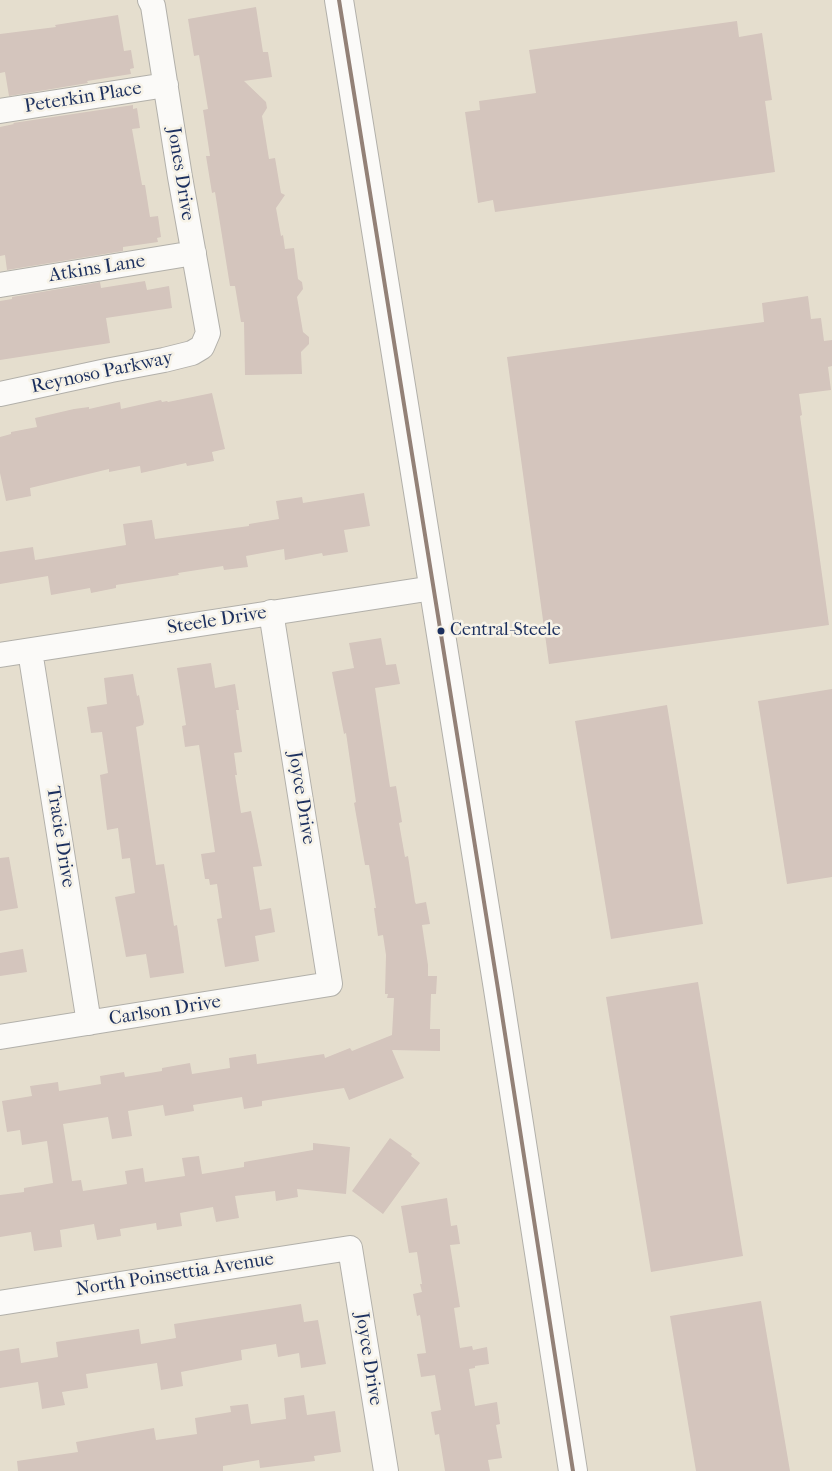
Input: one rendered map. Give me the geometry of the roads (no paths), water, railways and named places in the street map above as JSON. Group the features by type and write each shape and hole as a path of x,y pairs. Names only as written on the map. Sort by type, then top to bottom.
{"main road":[{"path":"339,0 500,999 573,1471"}],"street":[{"name":"Jones Drive","path":"150,0 153,6 180,177 208,333 202,347"},
{"name":"Peterkin Place","path":"0,111 166,85"},
{"name":"Atkins Lane","path":"0,285 194,253"},
{"name":"Reynoso Parkway","path":"0,394 164,360 192,353 202,347"},
{"name":"Steele Drive","path":"0,655 433,588"},
{"name":"Joyce Drive","path":"271,612 330,984"},
{"name":"Tracie Drive","path":"30,651 89,1023"},
{"name":"Carlson Drive","path":"0,1037 330,984"},
{"name":"Joyce Drive","path":"350,1248 386,1471"},
{"name":"North Poinsettia Avenue","path":"0,1303 350,1248"}],"place":[{"name":"Central-Steele","path":"441,631"}]}
